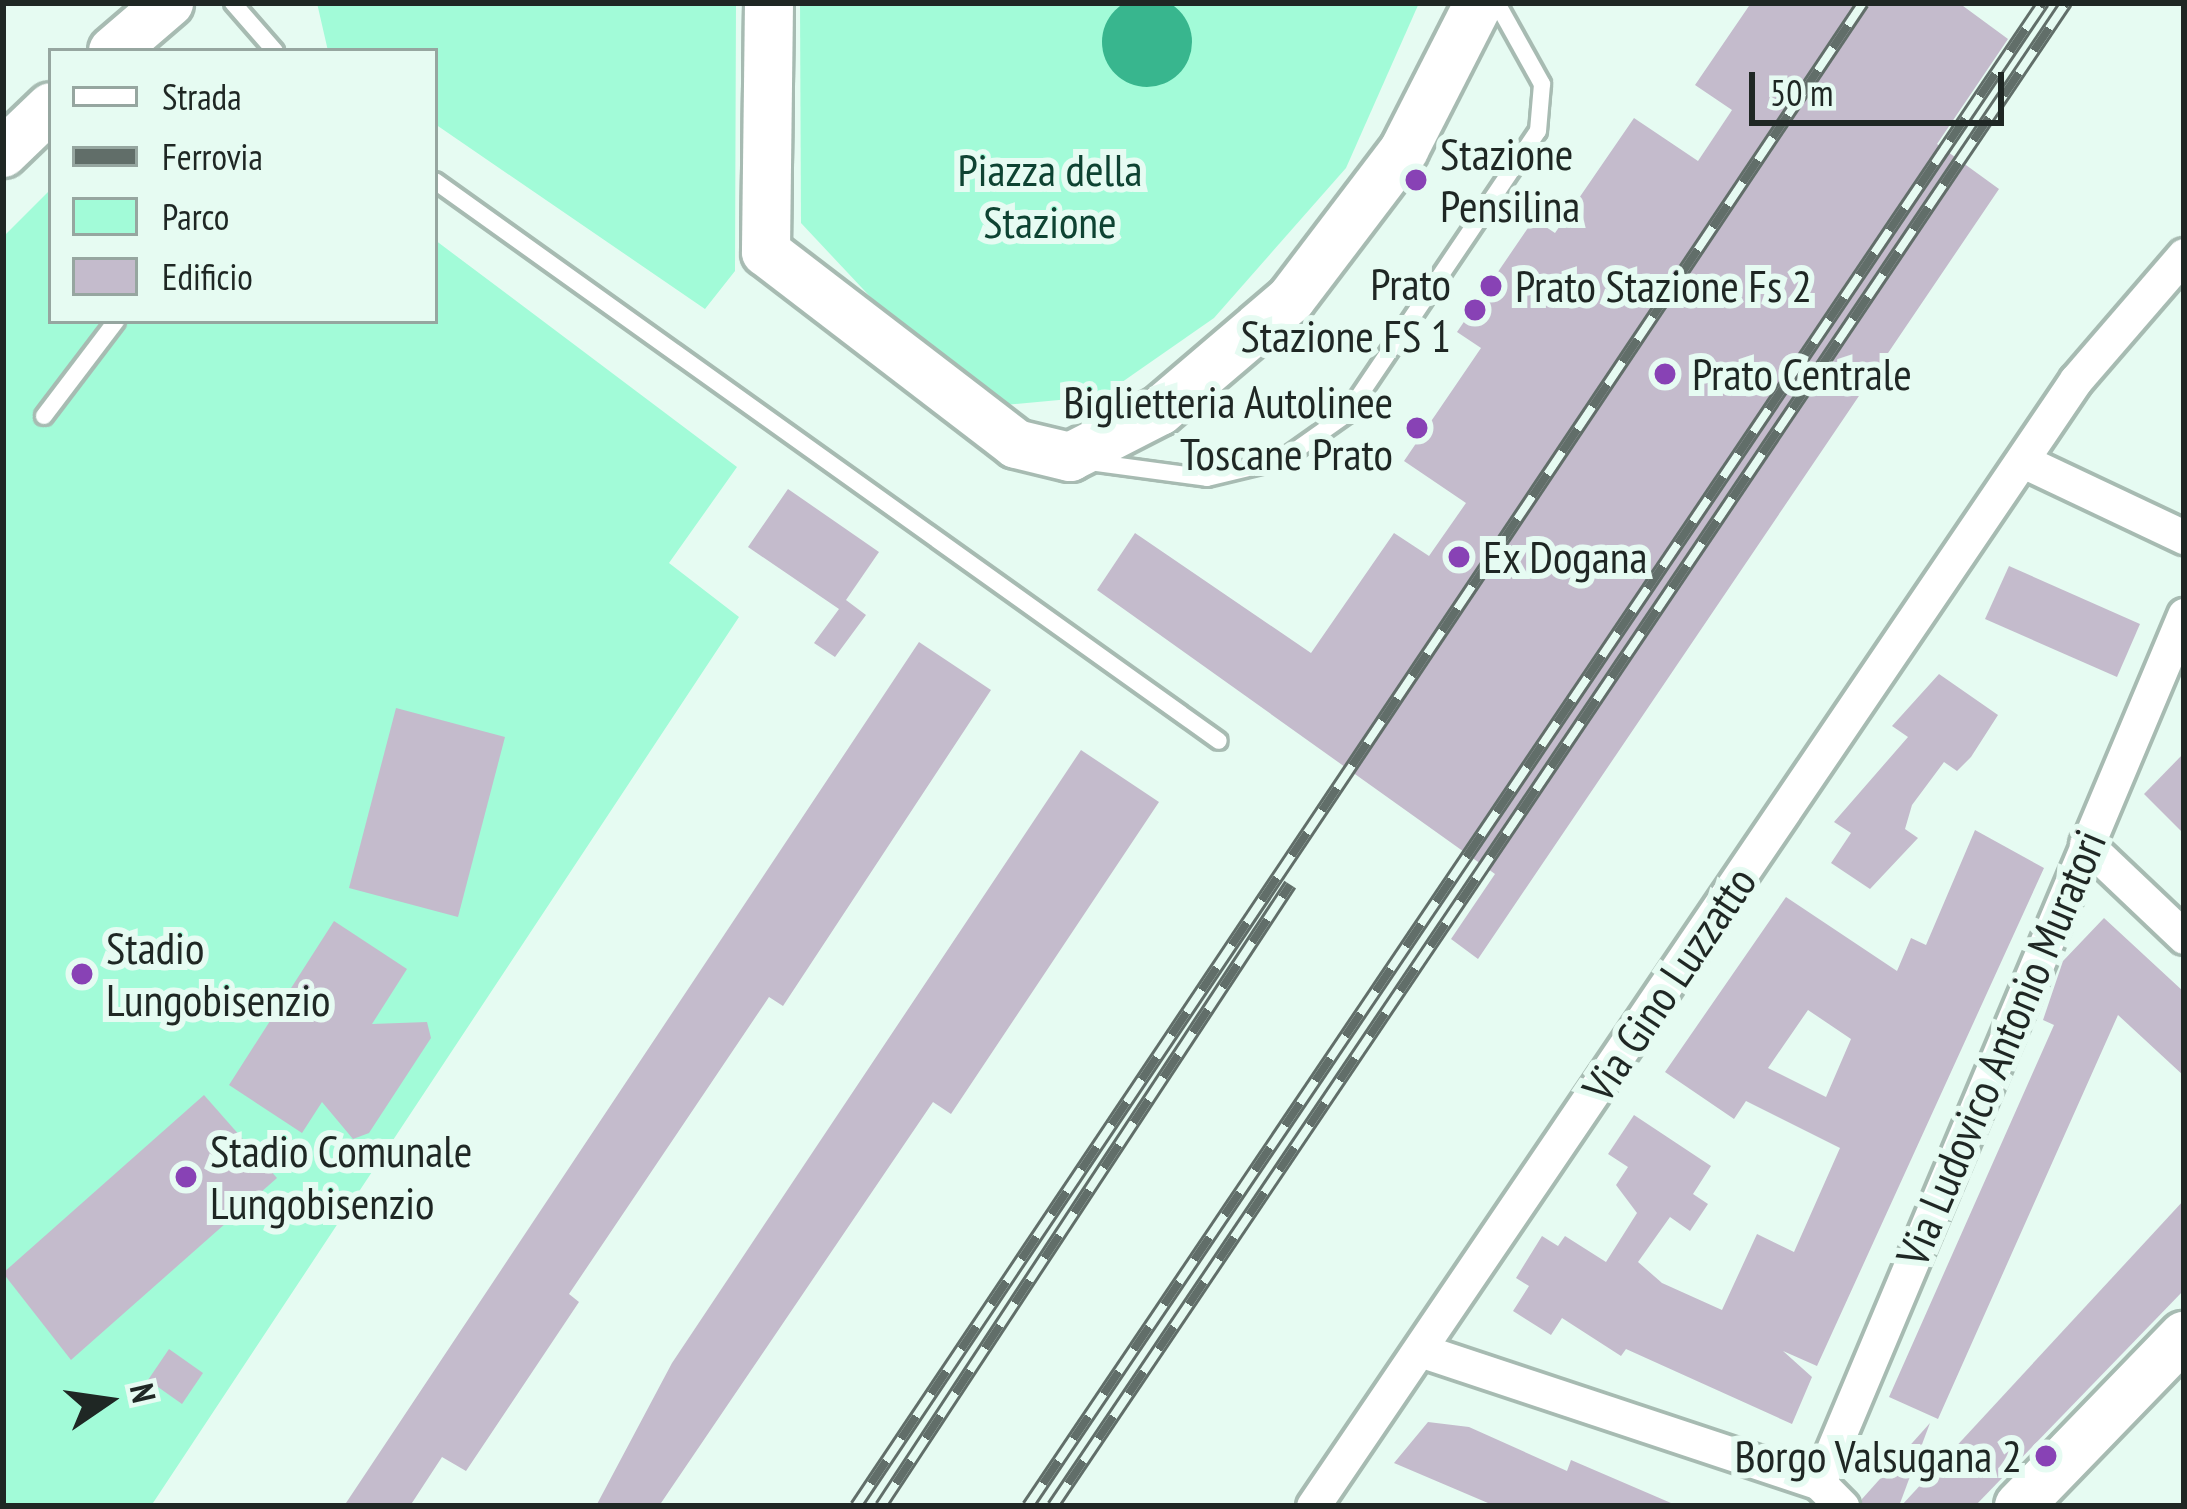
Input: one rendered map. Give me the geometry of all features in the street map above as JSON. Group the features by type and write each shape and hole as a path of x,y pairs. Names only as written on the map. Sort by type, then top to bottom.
{"street":[{"path":"116,48 169,3"},
{"path":"769,3 758,200 766,252 1016,444 1070,457 1160,411 1291,299 1400,158 1479,3"},
{"path":"3,153 48,110"},
{"name":"Via Gino Luzzatto","path":"1313,1506 2025,462 2076,380 2184,256"},
{"path":"2025,462 2184,537"},
{"name":"Via Ludovico Antonio Muratori","path":"1420,1350 1830,1495 2086,844 2184,615"},
{"path":"2086,844 2184,937"},
{"path":"2019,1506 2184,1336"}],"lane":[{"path":"233,3 272,48"},
{"path":"1070,457 1133,475 1207,478 1282,460 1347,414 1538,131 1542,84 1497,3"},
{"path":"438,183 1219,741"},
{"path":"44,416 114,324"}],"green space":[{"path":"317,3 736,3 735,271 705,309 438,126 438,48 327,48"},
{"name":"Piazza della Stazione","path":"800,3 1419,3 1346,168 1214,318 1102,396 1004,405 877,304 801,223"},
{"name":"Stadio Comunale Lungobisenzio","path":"48,192 48,324 438,324 438,242 737,467 669,563 739,617 151,1506 3,1506 3,237"}],"shaded area":[{"path":"1130,1 1164,1 1179,10 1192,42 1188,59 1179,74 1164,83 1147,87 1130,83 1115,74 1106,59 1102,42 1106,25 1115,10"}],"building":[{"path":"1751,3 1959,3 2008,39 1937,144 1999,189 1478,959 1451,939 1495,874 1097,590 1135,533 1311,653 1394,533 1429,556 1466,503 1404,461 1481,348 1457,332 1534,219 1555,233 1634,118 1698,161 1732,110 1695,85"},
{"path":"788,489 879,552 846,600 866,615 835,657 814,643 839,609 748,547"},
{"path":"2009,566 2140,624 2117,677 1985,619"},
{"path":"919,642 991,690 783,1006 769,997 569,1294 579,1302 466,1471 442,1457 410,1506 344,1506"},
{"path":"1939,674 1998,715 1971,757 1957,771 1944,762 1912,805 1905,829 1918,838 1870,889 1831,863 1851,833 1834,822 1908,737 1892,726"},
{"path":"396,708 505,737 458,917 349,888"},
{"path":"1081,750 1159,802 951,1114 933,1102 659,1506 596,1506 672,1363"},
{"path":"2184,753 2184,834 2144,794"},
{"path":"1975,830 2044,868 1817,1366 1783,1351 1812,1377 1792,1424 1626,1349 1621,1356 1562,1318 1551,1335 1513,1311 1529,1286 1516,1278 1542,1236 1558,1246 1565,1236 1606,1262 1637,1213 1616,1185 1628,1167 1608,1154 1634,1115 1711,1166 1693,1194 1708,1204 1690,1231 1670,1217 1638,1262 1662,1283 1722,1310 1757,1234 1794,1252 1840,1148 1746,1101 1734,1119 1665,1072 1786,897 1897,971 1911,938 1926,945","holes":["1808,1010 1851,1039 1826,1097 1768,1068"]},
{"path":"2104,918 2184,992 2184,1076 2118,1015 1938,1419 1889,1397 2054,1025 2043,1020 2063,961"},
{"path":"334,921 407,969 372,1024 427,1022 431,1038 369,1133 353,1139 322,1102 302,1133 229,1085"},
{"path":"204,1095 277,1178 71,1360 3,1273"},
{"path":"2184,1200 2184,1290 1975,1506 1901,1506"},
{"path":"169,1349 203,1373 182,1404 148,1380"},
{"path":"1428,1422 1469,1427 1567,1471 1571,1460 1678,1506 1495,1506 1394,1463"},
{"path":"1930,1423 1899,1506 1862,1506 1862,1499"}],"railway":[{"path":"856,1506 1863,3"},
{"path":"1028,1506 2043,3"},
{"path":"1053,1506 2066,3"},
{"path":"881,1506 1290,885"}],"place":[{"name":"Stazione Pensilina","path":"1416,180"},
{"name":"Prato Stazione Fs 2","path":"1491,286"},
{"name":"Prato Stazione FS 1","path":"1475,310"},
{"name":"Prato Centrale","path":"1665,374"},
{"name":"Biglietteria Autolinee Toscane Prato","path":"1417,428"},
{"name":"Ex Dogana","path":"1459,557"},
{"name":"Stadio Lungobisenzio","path":"82,974"},
{"name":"Stadio Comunale Lungobisenzio","path":"186,1177"},
{"name":"Borgo Valsugana 2","path":"2046,1456"}]}
